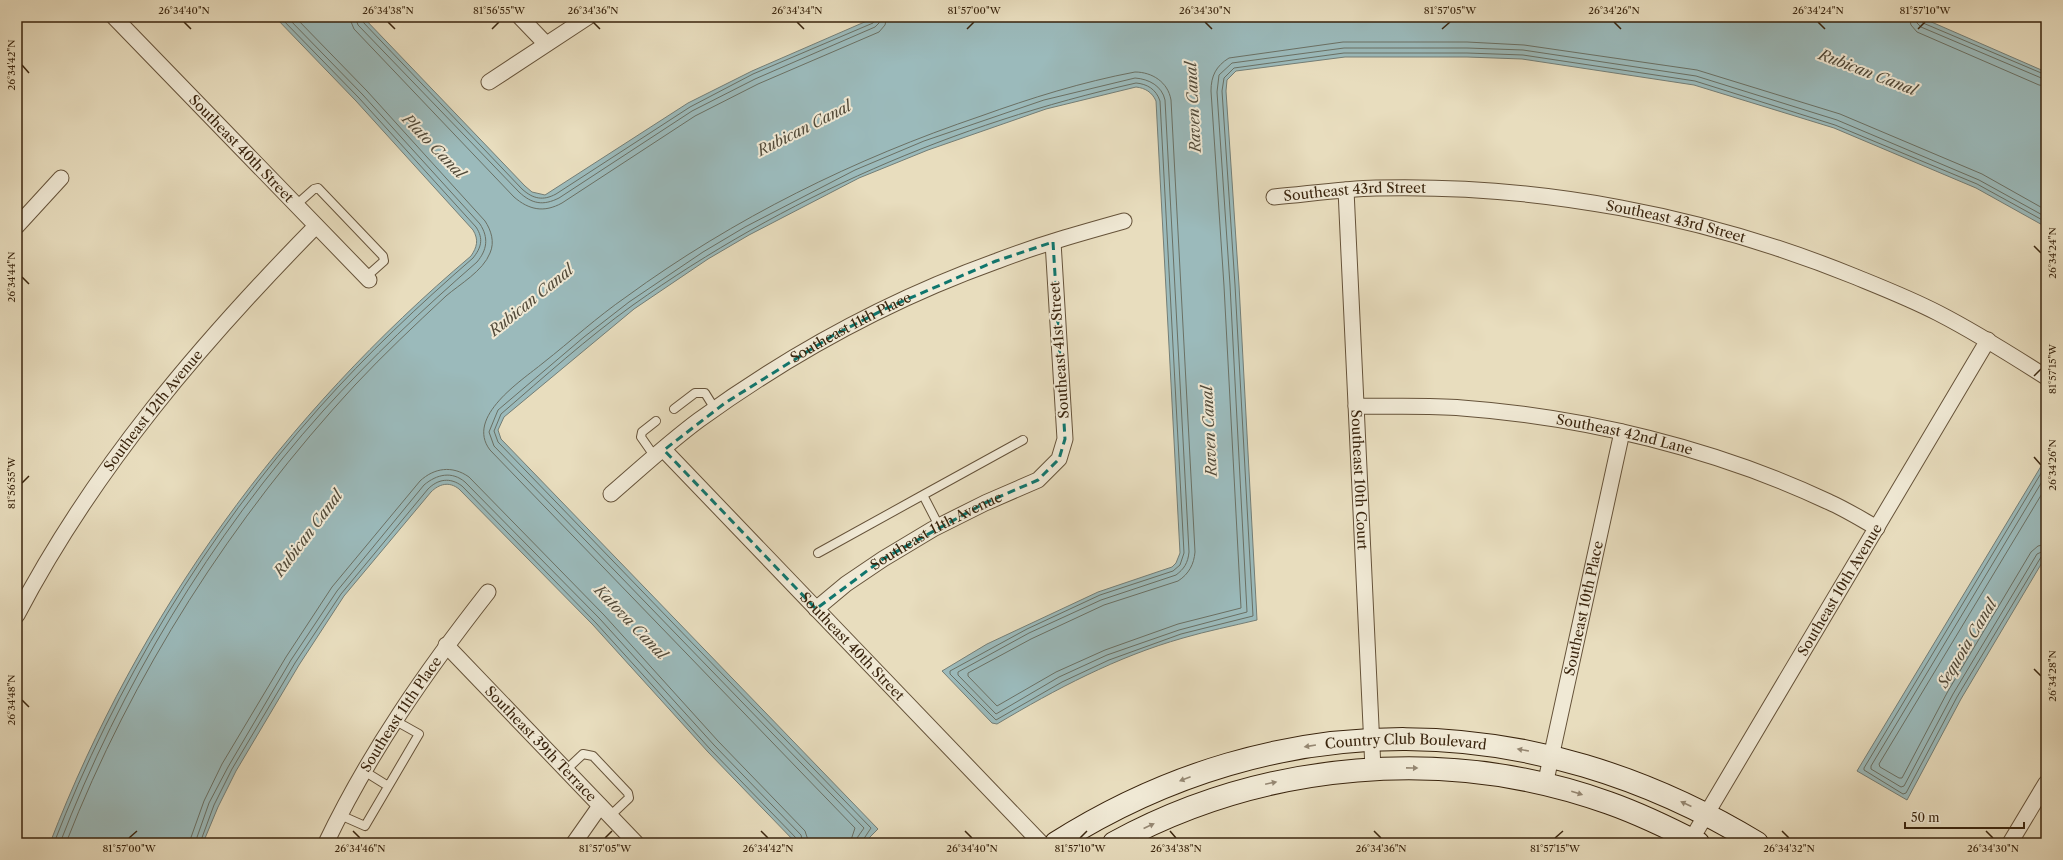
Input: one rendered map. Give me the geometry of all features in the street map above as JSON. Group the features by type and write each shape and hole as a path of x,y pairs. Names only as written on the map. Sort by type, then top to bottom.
{"main road":[{"name":"Country Club Boulevard","path":"1056,843 1123,805 1201,773 1282,751 1343,742 1425,739 1475,743 1551,756 1596,768 1641,784 1707,814 1757,843"},
{"name":"Country Club Boulevard","path":"1114,843 1161,820 1228,795 1293,779 1334,772 1409,768 1475,772 1545,785 1609,803 1669,828 1695,841"}],"street":[{"name":"Southeast 40th Street","path":"114,17 368,278"},
{"path":"520,17 546,44"},
{"path":"489,82 588,17"},
{"path":"17,226 61,178"},
{"name":"Southeast 43rd Street","path":"1274,197 1346,190 1440,189 1497,192 1581,202 1664,217 1746,238 1826,265 1901,296 1988,340 2046,377"},
{"name":"Southeast 10th Court","path":"1346,190 1373,769"},
{"name":"Southeast 11th Place","path":"611,494 659,453 715,409 778,368 834,335 887,308 989,264 1053,242 1124,221"},
{"name":"Southeast 12th Avenue","path":"17,614 89,495 120,450 190,361 316,226"},
{"name":"Southeast 41st Street","path":"1053,242 1065,439 1059,458"},
{"name":"Southeast 10th Avenue","path":"1695,841 1707,814 1988,340"},
{"name":"Southeast 42nd Lane","path":"1356,406 1492,410 1557,419 1622,432 1713,458 1762,474 1830,502 1877,528"},
{"name":"Southeast 10th Place","path":"1545,785 1622,432"},
{"name":"Southeast 40th Street","path":"659,453 816,608 1041,843"},
{"name":"Southeast 11th Avenue","path":"816,608 846,584 883,559 939,526 985,503 1038,480 1059,458"},
{"name":"Southeast 11th Place","path":"326,843 364,771 394,720 446,645 488,592"},
{"name":"Southeast 39th Terrace","path":"446,645 636,843"},
{"path":"2010,843 2046,783"},
{"path":"574,843 605,811"}],"lane":[{"path":"296,205 318,188 384,256 384,261 368,278"},
{"path":"674,409 696,393 705,393 715,409"},
{"path":"656,421 642,432 641,438 659,453"},
{"path":"818,553 1023,440"},
{"path":"923,495 939,526"},
{"path":"340,815 365,826 419,734 394,720"},
{"path":"566,770 583,754 593,756 628,793 629,798 605,811"},
{"path":"364,771 388,786"}],"highlighted area":[{"path":"1053,242 1065,439 1059,459 1038,480 985,503 883,559 816,609 664,450 725,403 834,335 887,308 996,261"}],"water":[{"path":"275,17 363,17 525,186 532,192 545,195 688,103 752,71 876,17 1920,17 2046,72 2046,227 1976,188 1834,128 1694,85 1522,59 1467,57 1345,57 1236,71 1227,80 1226,91 1239,285 1257,620 1183,638 1110,664 1064,686 997,724 992,723 942,671 987,644 1098,592 1172,567 1176,563 1180,553 1156,101 1148,91 1136,87 1046,109 928,150 859,178 749,235 708,259 634,309 504,417 498,430 501,439 878,829 864,843 796,843 708,752 593,625 459,489 452,485 444,484 431,492 344,596 299,665 236,771 218,807 203,843 50,843 86,758 127,677 173,598 223,523 279,451 338,382 403,317 471,256 475,250 477,240 473,230 356,101"},
{"name":"Sequoia Canal","path":"2046,458 2046,556 1961,699 1907,800 1857,771"}],"water label":[{"name":"Rubican Canal","path":"1868,72"},
{"name":"Raven Canal","path":"1193,107"},
{"name":"Rubican Canal","path":"804,128"},
{"name":"Plato Canal","path":"434,146"},
{"name":"Rubican Canal","path":"531,300"},
{"name":"Raven Canal","path":"1209,431"},
{"name":"Rubican Canal","path":"308,533"},
{"name":"Katova Canal","path":"631,622"}]}
